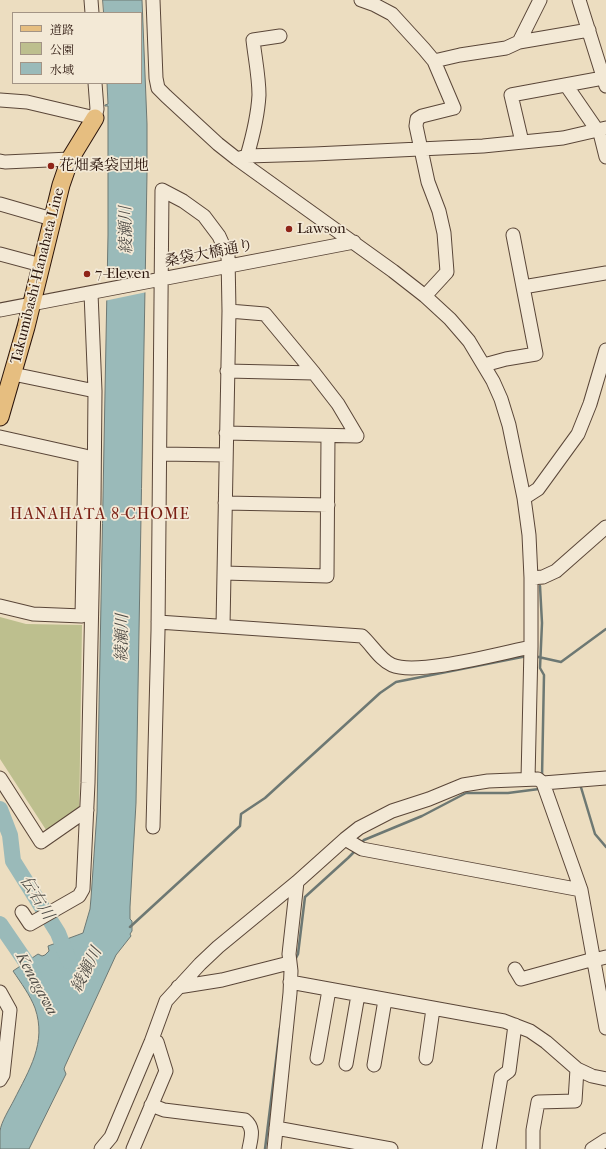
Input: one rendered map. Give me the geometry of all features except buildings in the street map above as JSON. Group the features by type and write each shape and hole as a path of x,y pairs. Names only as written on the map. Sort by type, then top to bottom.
{"main road":[{"name":"Takumibashi-Hanahata Line","path":"0,417 3,394 13,374 61,185 70,159 95,118"}],"street":[{"path":"91,0 92,12"},
{"path":"153,0 156,78 158,88 206,133 242,157 425,296 450,319 469,341 484,365 501,399 509,425 524,498 529,535 531,578 531,647 528,779"},
{"path":"362,0 392,14 434,61 454,108 422,116 418,119 416,126 428,182 439,211 444,233 446,272 425,296"},
{"path":"519,42 540,0"},
{"path":"522,142 511,95 566,85 605,82 579,0"},
{"path":"434,61 460,55 506,48 519,42 588,30"},
{"path":"242,157 251,142 259,97 253,40 280,36"},
{"path":"0,100 27,102 95,118 97,109 96,84"},
{"path":"566,85 601,129 606,157"},
{"path":"242,157 483,146 563,138 601,129"},
{"path":"0,161 70,159"},
{"path":"153,827 160,454 158,280 162,190 183,201 204,216 219,236 228,256 229,311 223,626"},
{"path":"0,204 52,219"},
{"path":"484,365 506,359 536,354 513,235"},
{"name":"桑袋大橋通り","path":"0,310 354,242"},
{"path":"0,254 41,265"},
{"path":"523,287 606,273"},
{"path":"22,912 30,924 80,896 84,889 87,810 95,391 94,292"},
{"path":"226,433 357,436 338,404 265,314 229,311"},
{"path":"524,498 538,489 578,434 590,404 606,350"},
{"path":"227,372 314,373"},
{"path":"13,374 95,391"},
{"path":"224,573 327,576 328,436"},
{"path":"0,437 85,456 82,616 33,614 0,606"},
{"path":"160,454 226,455"},
{"path":"225,503 328,505"},
{"path":"531,578 543,576 556,570 606,528"},
{"path":"158,622 362,636 384,661 393,666 406,669 424,668 531,647"},
{"path":"0,778 41,842 87,810"},
{"path":"543,783 572,782 606,778"},
{"path":"101,1149 111,1137 152,1040 166,1001 200,964 218,947 297,882 359,828 392,811 429,799 463,785 488,781 528,779 538,779 543,783 580,890 598,959 606,1028"},
{"path":"345,839 362,849 580,890"},
{"path":"274,1149 291,971 289,954 297,882"},
{"path":"515,969 521,979 598,959"},
{"path":"178,988 222,980 289,963"},
{"path":"290,982 504,1021 530,1031 546,1042 577,1069 592,1076 606,1079"},
{"path":"317,1058 329,990"},
{"path":"0,992 10,1010 3,1075 0,1080"},
{"path":"346,1064 358,995"},
{"path":"374,1065 385,1000"},
{"path":"426,1058 433,1009"},
{"path":"489,1149 501,1078 509,1071 516,1025"},
{"path":"133,1149 166,1071 157,1042 152,1040"},
{"path":"533,1149 533,1130 538,1102 575,1101 577,1069"},
{"path":"151,1105 164,1110 245,1120 251,1126 252,1131 249,1149"},
{"path":"276,1128 391,1149"},
{"path":"592,1149 606,1140"}],"green space":[{"path":"0,617 26,624 82,625 79,821 52,839 0,759"}],"water":[{"name":"綾瀬川","path":"103,0 142,0 147,124 147,174 136,803 130,907 132,931 130,934 131,936 116,955 65,1066 64,1069 66,1074 29,1149 0,1149 1,1127 35,1056 39,1033 38,1021 33,1003 13,971 38,954 42,956 45,955 49,951 48,946 83,933 90,909 97,812 108,235 108,106 105,105 108,104 107,84 142,84 142,12 104,12"}],"pier":[{"path":"147,270 147,292 104,301 105,279"}],"waterway":[{"path":"540,586 542,623 540,668 544,675 542,777"},
{"path":"534,656 561,662 606,629"},
{"path":"130,927 240,826 241,814 265,798 380,693 396,682 527,656"},
{"path":"580,784 595,834 606,847"},
{"path":"361,843 364,840 422,816 466,793 508,793 539,789 539,787"},
{"name":"伝右川","path":"0,809 10,835 13,861 58,933 69,961"},
{"path":"295,960 298,954 305,897 356,850"},
{"name":"Kenagawa","path":"0,924 26,962 36,982"},
{"path":"265,1149 280,1028"}],"place":[{"name":"花畑桑袋団地","path":"51,166"},
{"name":"Lawson","path":"289,229"},
{"name":"7-Eleven","path":"87,274"}],"district":[{"name":"HANAHATA 8-CHOME","path":"100,515"}]}
